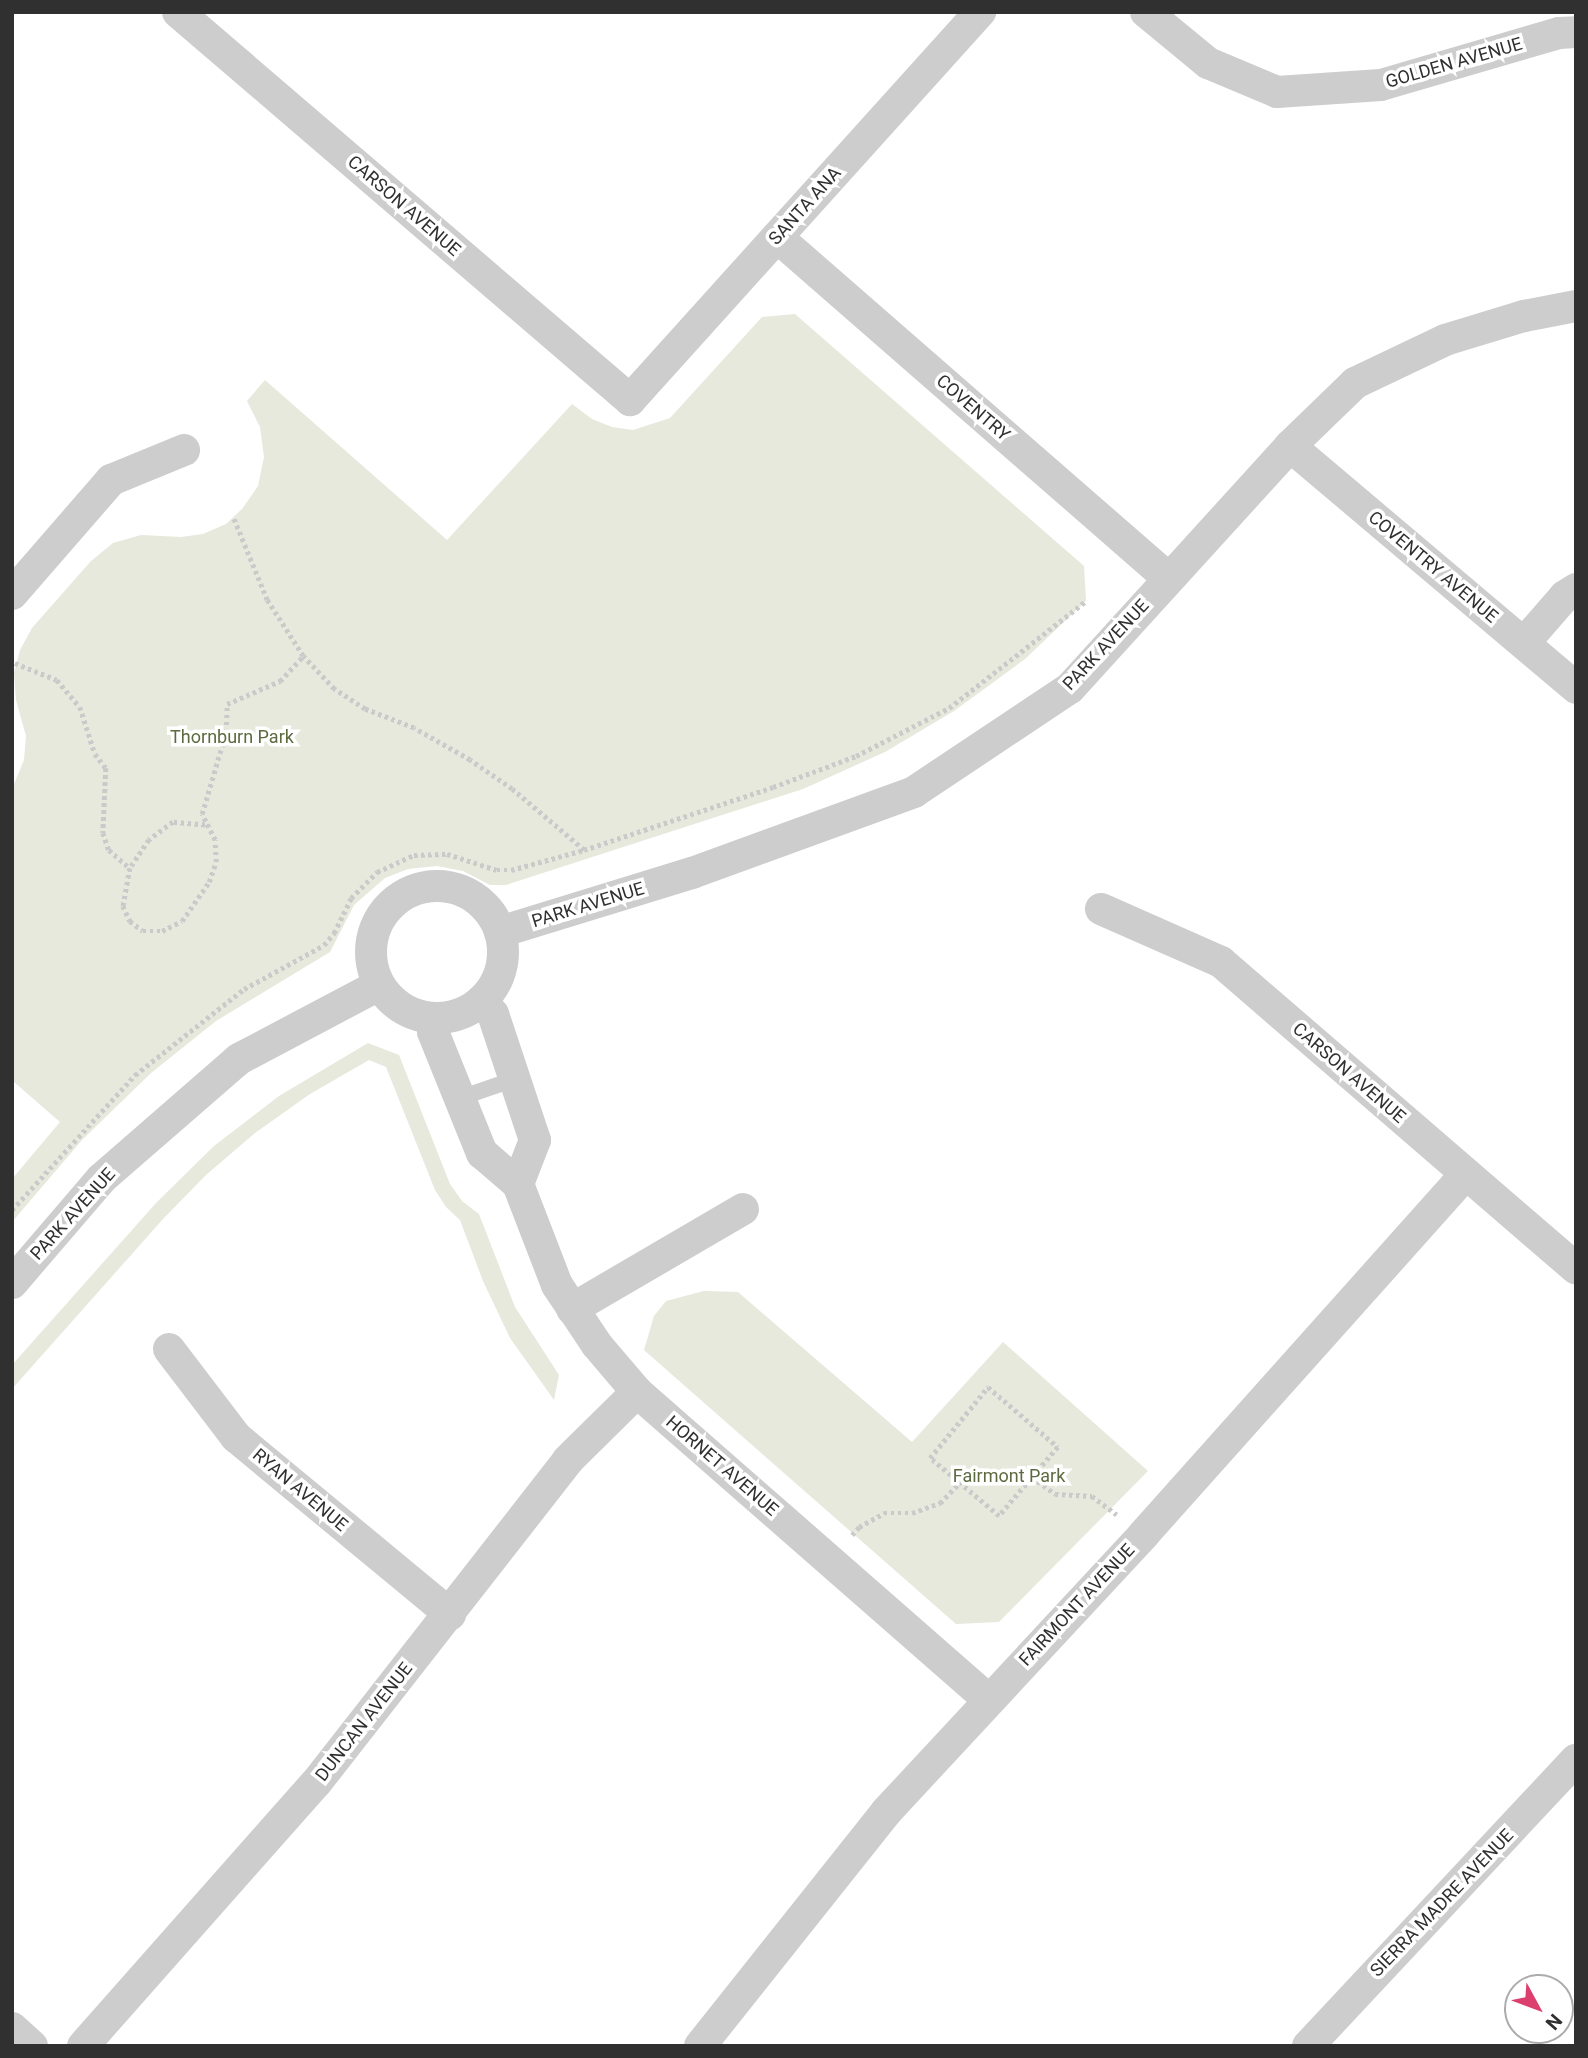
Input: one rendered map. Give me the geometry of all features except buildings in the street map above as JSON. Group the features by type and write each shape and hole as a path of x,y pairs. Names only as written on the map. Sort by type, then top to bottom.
{"street":[{"name":"CARSON AVENUE","path":"178,12 629,400"},
{"name":"SANTA ANA","path":"629,400 980,12"},
{"name":"GOLDEN AVENUE","path":"1146,12 1208,64 1276,92 1381,85 1566,26"},
{"name":"COVENTRY","path":"777,237 1168,578"},
{"name":"PARK AVENUE","path":"500,932 692,873 914,792 1070,688 1290,446 1355,383 1445,340 1524,316 1576,306"},
{"name":"COVENTRY AVENUE","path":"1290,446 1576,688"},
{"path":"12,594 111,480 184,450"},
{"path":"1524,643 1565,596 1576,589"},
{"path":"432,886 454,888 474,897 490,912 500,932 503,951 501,969 493,987 482,1001 460,1014 436,1019 413,1015 393,1003 379,985 371,964 371,942 378,921 392,904 411,892 432,886"},
{"name":"CARSON AVENUE","path":"1101,909 1221,962 1576,1268"},
{"name":"PARK AVENUE","path":"12,1283 101,1179 239,1059 379,985"},
{"path":"482,1001 493,1014 535,1140 518,1184"},
{"name":"HORNET AVENUE","path":"436,1019 433,1032 482,1153 518,1184 557,1285 597,1345 636,1392 988,1699"},
{"name":"FAIRMONT AVENUE","path":"700,2046 886,1812 988,1699 1144,1534 1466,1174"},
{"path":"572,1309 743,1209"},
{"name":"RYAN AVENUE","path":"169,1349 236,1437 450,1614"},
{"name":"DUNCAN AVENUE","path":"83,2046 316,1783 568,1460 636,1392"},
{"name":"SIERRA MADRE AVENUE","path":"1308,2046 1576,1760"},
{"path":"12,2028 32,2046"}],"lane":[{"path":"460,1098 515,1079"}],"path":[{"path":"233,517 267,600 303,656 334,689 365,709 414,727 470,760 512,789 584,850"},
{"path":"12,1210 135,1075 244,989 324,945 334,933 351,898 377,872 414,855 447,854 497,870 511,870 584,850 773,788 856,756 949,708 994,676 1086,601"},
{"path":"205,825 173,822 149,839 131,868 123,906 130,922 143,931 162,931 182,920 209,883 216,862 215,840 205,825 202,814 226,732 227,704 280,681 303,656"},
{"path":"15,663 57,680 80,707 95,754 106,768 103,833 109,850 131,868"},
{"path":"988,1388 1058,1447 999,1516 959,1483 930,1458 988,1388"},
{"path":"1032,1477 1055,1494 1092,1496 1144,1534"},
{"path":"830,1560 859,1527 884,1513 912,1513 940,1503 959,1483"}],"green space":[{"name":"Thornburn Park","path":"795,314 1084,566 1086,601 1025,659 954,711 885,752 803,789 506,885 490,885 463,871 437,866 408,869 385,878 354,905 330,952 216,1021 151,1073 82,1140 12,1222 12,1179 60,1122 14,1082 12,1064 12,789 24,760 26,736 16,700 14,673 20,650 32,628 91,561 113,543 141,535 181,537 203,534 226,524 242,509 258,486 264,457 260,427 247,401 265,380 447,540 572,404 592,419 612,427 633,430 670,418 762,317"},
{"path":"368,1043 399,1055 450,1184 462,1201 479,1214 515,1307 559,1375 554,1400 510,1338 483,1281 460,1220 446,1207 435,1190 386,1067 369,1060 310,1094 255,1133 206,1175 163,1219 12,1389 12,1365 156,1203 214,1146 279,1096"},
{"name":"Fairmont Park","path":"704,1291 738,1292 912,1442 1003,1342 1148,1471 999,1622 956,1624 644,1350 654,1316 666,1301"}]}
